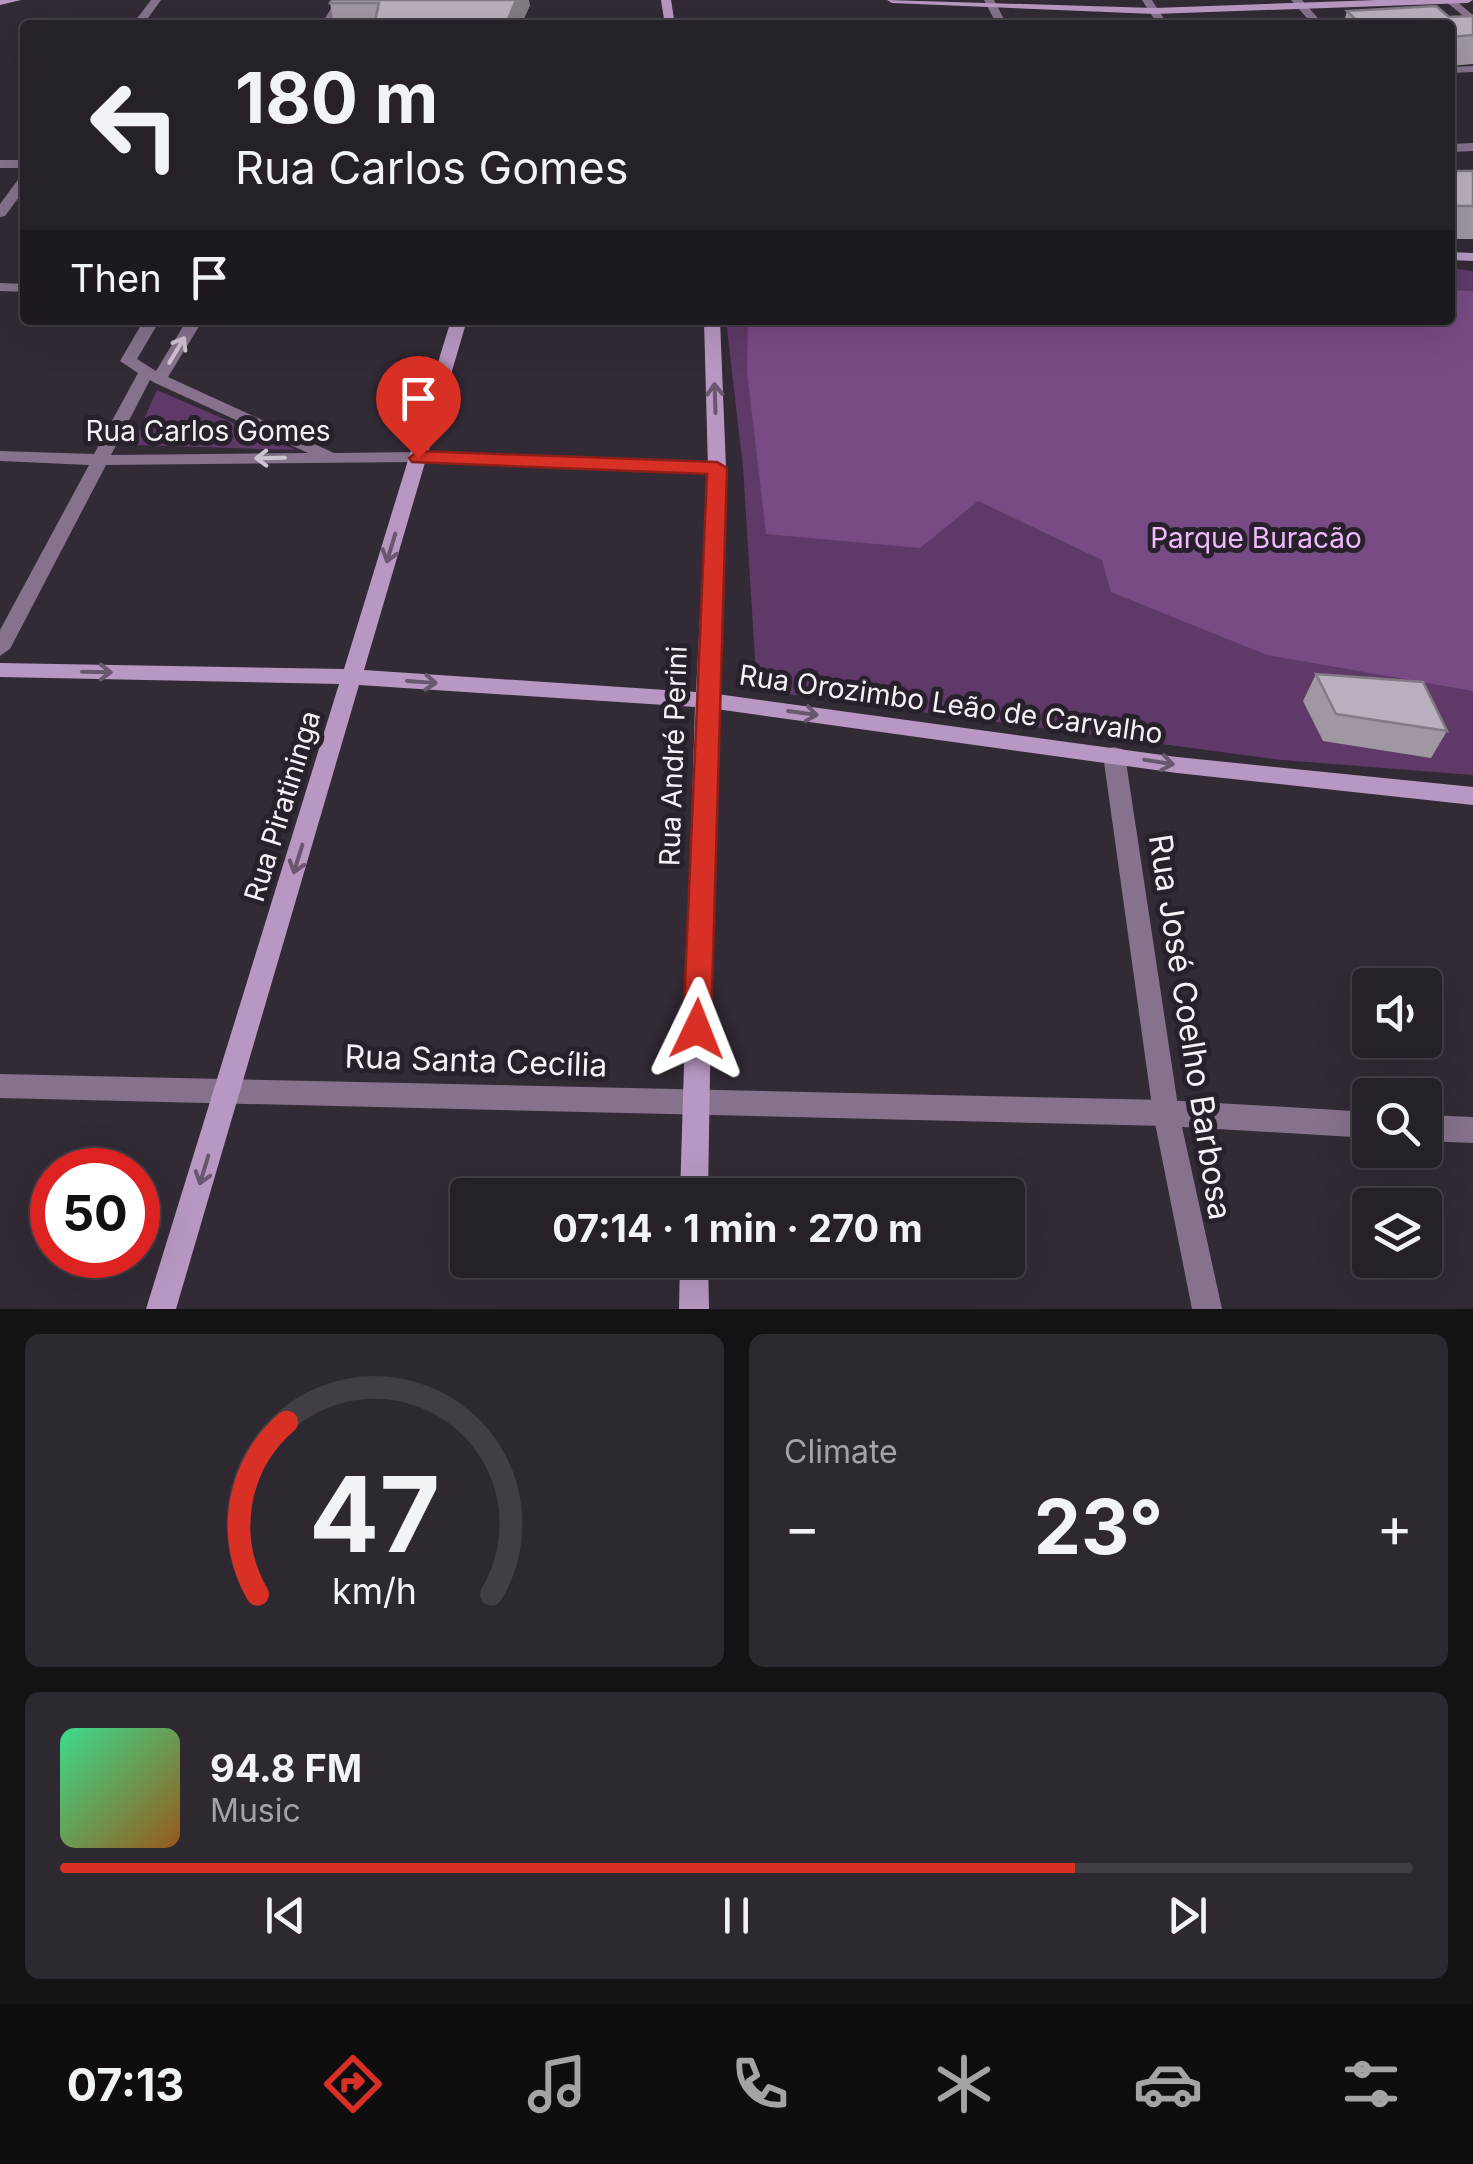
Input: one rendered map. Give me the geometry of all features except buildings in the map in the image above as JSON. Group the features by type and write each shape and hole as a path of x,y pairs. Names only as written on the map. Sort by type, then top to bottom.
{"main road":[{"path":"0,2 16,0"},
{"path":"892,0 1154,11 1468,0"},
{"name":"Rua Piratininga","path":"162,1309 458,325"},
{"name":"Rua André Perini","path":"694,1178 706,700 717,468 712,325"},
{"name":"Rua Orozimbo Leão de Carvalho","path":"0,670 352,678 706,700 1177,765 1473,796"},
{"path":"694,1278 694,1309"}],"street":[{"path":"141,20 156,0"},
{"path":"1146,0 1160,20"},
{"path":"1451,1 1473,20"},
{"path":"0,213 20,187"},
{"path":"149,325 128,361 334,458"},
{"path":"0,649 99,460 191,325"},
{"name":"Rua Carlos Gomes","path":"0,456 99,460 418,458 717,468"},
{"name":"Rua José Coelho Barbosa","path":"1114,754 1166,1113 1207,1309"},
{"name":"Rua Santa Cecília","path":"0,1086 1166,1113 1352,1123"},
{"path":"1442,1129 1473,1130"}],"green space":[{"name":"Parque Buracão","path":"1455,269 1473,271 1473,775 1282,760 757,690 743,467 727,325 1455,325"},
{"name":"Parque Buracão","path":"1455,290 1473,291 1473,691 1267,655 1111,592 1102,560 978,501 920,548 766,534 747,371 748,325 1455,325"},
{"path":"157,390 296,450 133,445"}],"route":[{"path":"418,458 717,468 697,1029"}]}
